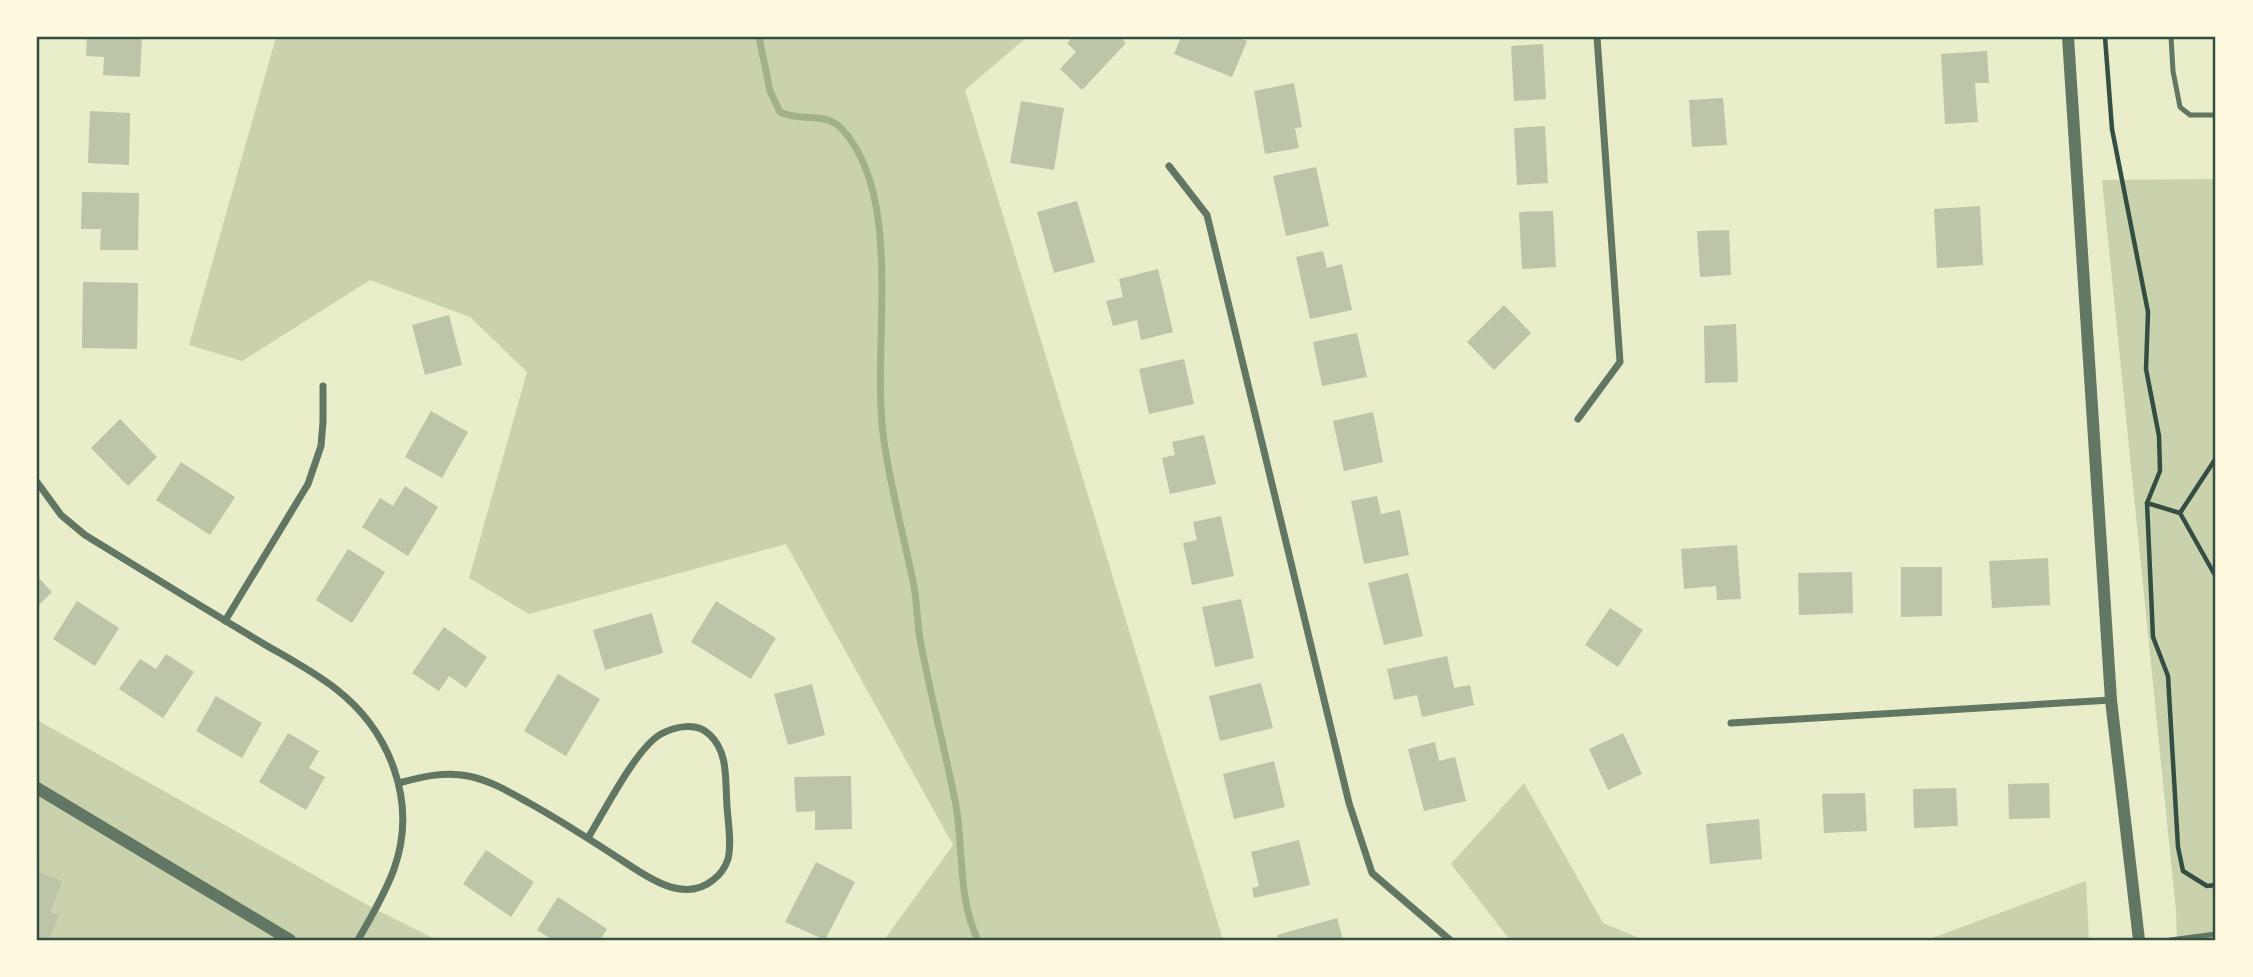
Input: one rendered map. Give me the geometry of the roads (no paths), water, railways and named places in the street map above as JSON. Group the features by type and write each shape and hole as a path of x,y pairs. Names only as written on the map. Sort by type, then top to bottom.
{"street":[{"path":"1578,419 1620,362 1597,37"},
{"path":"2068,37 2112,700 2139,940"},
{"path":"1169,166 1207,215 1349,803 1372,873 1450,940"},
{"path":"225,621 308,484 321,446 323,386"},
{"path":"37,482 61,514 85,535 321,679 347,698 380,737 399,783 403,818 400,850 388,884 358,940"},
{"path":"1731,723 2112,700"},
{"path":"399,783 437,775 467,775 481,779 510,792 657,882 682,890 706,886 721,873 729,856 724,762 716,741 709,734 690,726 671,730 649,742 587,838"},
{"path":"37,788 290,940"}],"lane":[{"path":"2171,37 2173,71 2180,107 2190,115 2216,115"},
{"path":"2169,940 2216,934"}],"waterway":[{"path":"759,37 770,91 780,112 797,117 829,120 843,130 862,160 874,196 882,278 881,404 884,441 914,586 924,659 955,800 967,907 978,940"}]}
